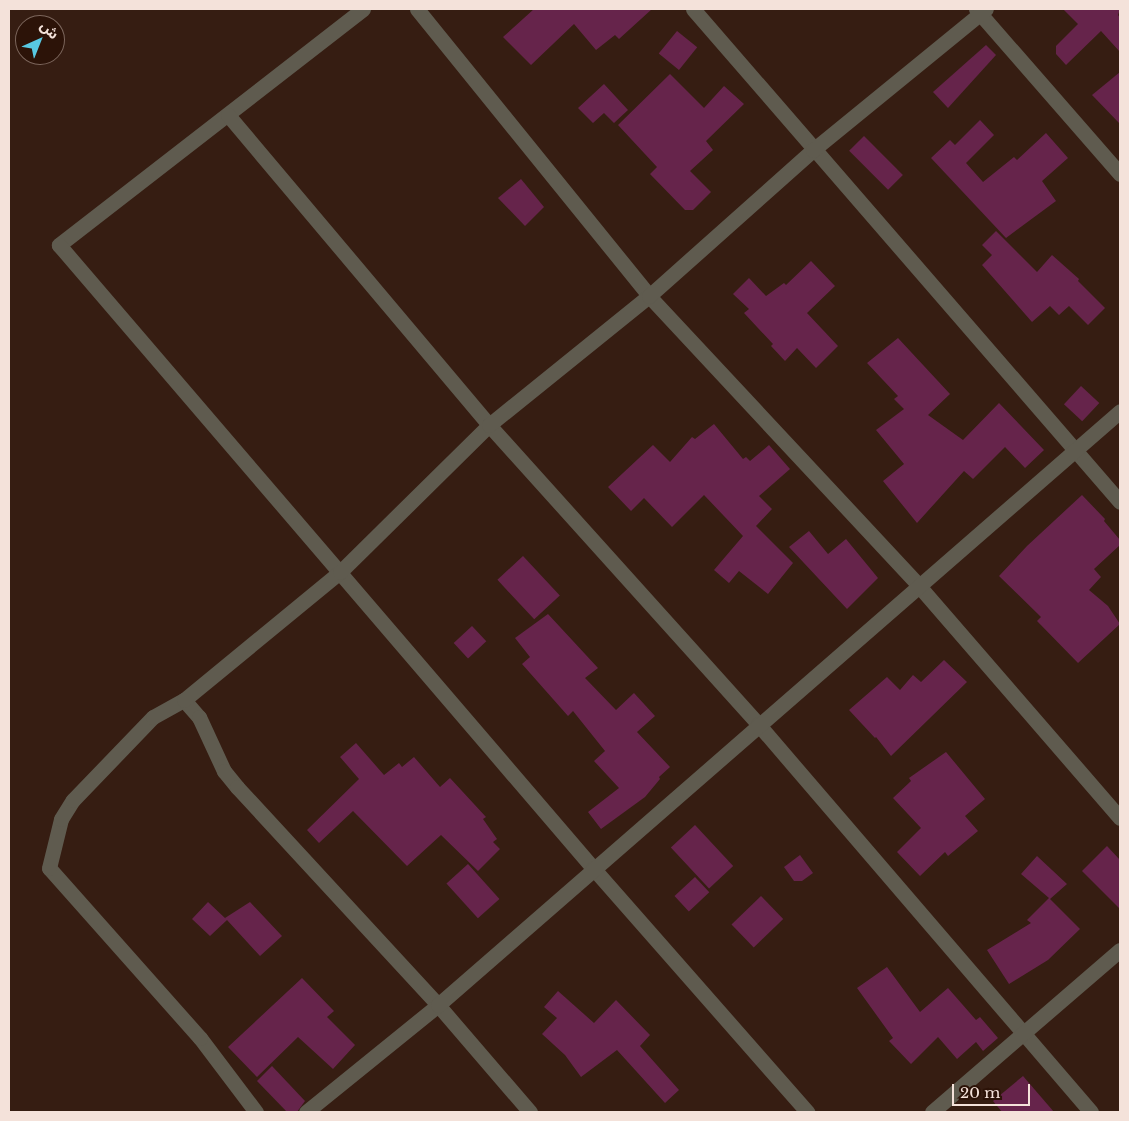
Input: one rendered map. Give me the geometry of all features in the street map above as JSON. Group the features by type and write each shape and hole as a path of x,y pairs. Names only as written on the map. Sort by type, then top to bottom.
{"street":[{"path":"363,9 59,245 594,868 807,1112"},
{"path":"417,9 649,296 918,586 1120,818"},
{"path":"693,9 813,150 1120,502"},
{"path":"256,1112 200,1038 49,868 61,820 73,800 153,717 184,700 340,572 490,425 649,296 813,150 981,10 1120,174"},
{"path":"228,115 490,425 758,724 1091,1112"},
{"path":"306,1112 438,1005 758,724 1120,411"},
{"path":"184,700 199,716 224,772 438,1005 530,1112"},
{"path":"932,1112 1120,950"}],"building":[{"path":"534,9 652,9 619,39 615,35 596,50 574,24 531,65 503,37"},
{"path":"1063,9 1120,9 1118,15 1120,18 1120,52 1101,31 1066,65 1056,54 1056,46 1078,24"},
{"path":"677,31 697,47 679,70 659,54"},
{"path":"986,45 996,55 948,108 933,92"},
{"path":"1120,72 1120,124 1092,95"},
{"path":"670,74 704,108 724,86 744,104 706,141 713,150 690,171 711,192 693,210 685,210 650,174 657,167 618,125"},
{"path":"604,84 628,110 614,123 604,113 593,123 578,108"},
{"path":"980,120 994,135 966,163 983,182 1014,157 1017,160 1046,133 1068,158 1042,181 1056,201 1006,238 931,158 950,140 955,145"},
{"path":"864,136 903,175 888,190 849,151"},
{"path":"521,179 544,207 525,226 498,198"},
{"path":"996,231 1037,272 1052,255 1079,279 1078,281 1105,308 1088,325 1069,306 1059,315 1050,306 1032,322 982,265 992,255 982,245"},
{"path":"811,261 835,286 807,313 838,346 816,368 797,348 785,361 771,346 773,344 744,313 749,309 733,294 749,278 766,296 784,283 786,285"},
{"path":"898,338 950,394 928,415 963,440 999,403 1044,450 1025,468 1005,447 973,479 964,471 917,523 883,481 904,464 876,430 904,409 894,399 898,396 867,363"},
{"path":"1081,386 1099,403 1082,421 1064,404"},
{"path":"714,424 743,459 746,457 750,461 769,445 790,469 759,496 772,509 756,526 793,563 768,594 739,571 729,583 714,570 743,536 704,495 672,527 644,498 631,511 608,487 653,445 670,462 692,437 695,439"},
{"path":"1082,495 1105,519 1104,521 1120,540 1120,545 1094,569 1101,577 1089,590 1108,606 1120,624 1078,663 1037,621 1041,617 999,576 1027,546"},
{"path":"809,531 828,554 846,539 878,578 847,609 789,547"},
{"path":"523,556 560,595 534,619 497,580"},
{"path":"548,614 598,668 585,678 616,710 634,693 655,716 637,732 670,767 659,777 660,779 645,797 601,829 588,812 619,788 594,761 605,751 573,711 568,716 522,664 530,657 515,638"},
{"path":"472,626 486,641 468,658 454,643"},
{"path":"944,660 967,682 891,756 876,737 849,710 887,677 900,690 913,675 921,682"},
{"path":"356,743 384,775 399,763 402,767 414,757 440,787 450,778 486,817 483,819 497,839 493,842 500,849 478,871 441,835 407,866 353,811 319,843 307,830 359,779 340,757"},
{"path":"946,752 985,799 965,816 978,831 948,856 945,852 920,876 897,852 921,828 893,798 911,781 909,778"},
{"path":"695,825 733,866 709,888 671,848"},
{"path":"1107,846 1120,860 1120,909 1082,871"},
{"path":"800,855 813,873 802,881 794,881 784,867"},
{"path":"1037,856 1067,884 1050,899 1080,929 1048,960 1009,984 987,950 1031,923 1027,920 1049,898 1021,874"},
{"path":"468,864 499,899 478,918 446,883"},
{"path":"695,877 709,892 689,911 675,896"},
{"path":"761,896 783,919 754,947 732,924"},
{"path":"208,902 226,919 250,902 282,936 260,956 227,920 210,936 192,919"},
{"path":"887,967 920,1012 948,988 976,1020 980,1017 998,1038 983,1051 976,1042 957,1059 938,1037 911,1064 889,1041 893,1038 857,988"},
{"path":"302,978 334,1011 327,1017 355,1045 333,1069 298,1037 257,1077 228,1047"},
{"path":"558,991 594,1023 616,1000 650,1035 640,1046 679,1090 665,1103 617,1050 581,1077 565,1055 542,1034 557,1018 544,1007"},
{"path":"272,1066 305,1101 297,1112 287,1112 257,1081"},
{"path":"1023,1076 1054,1112 1002,1112 993,1101"}]}
